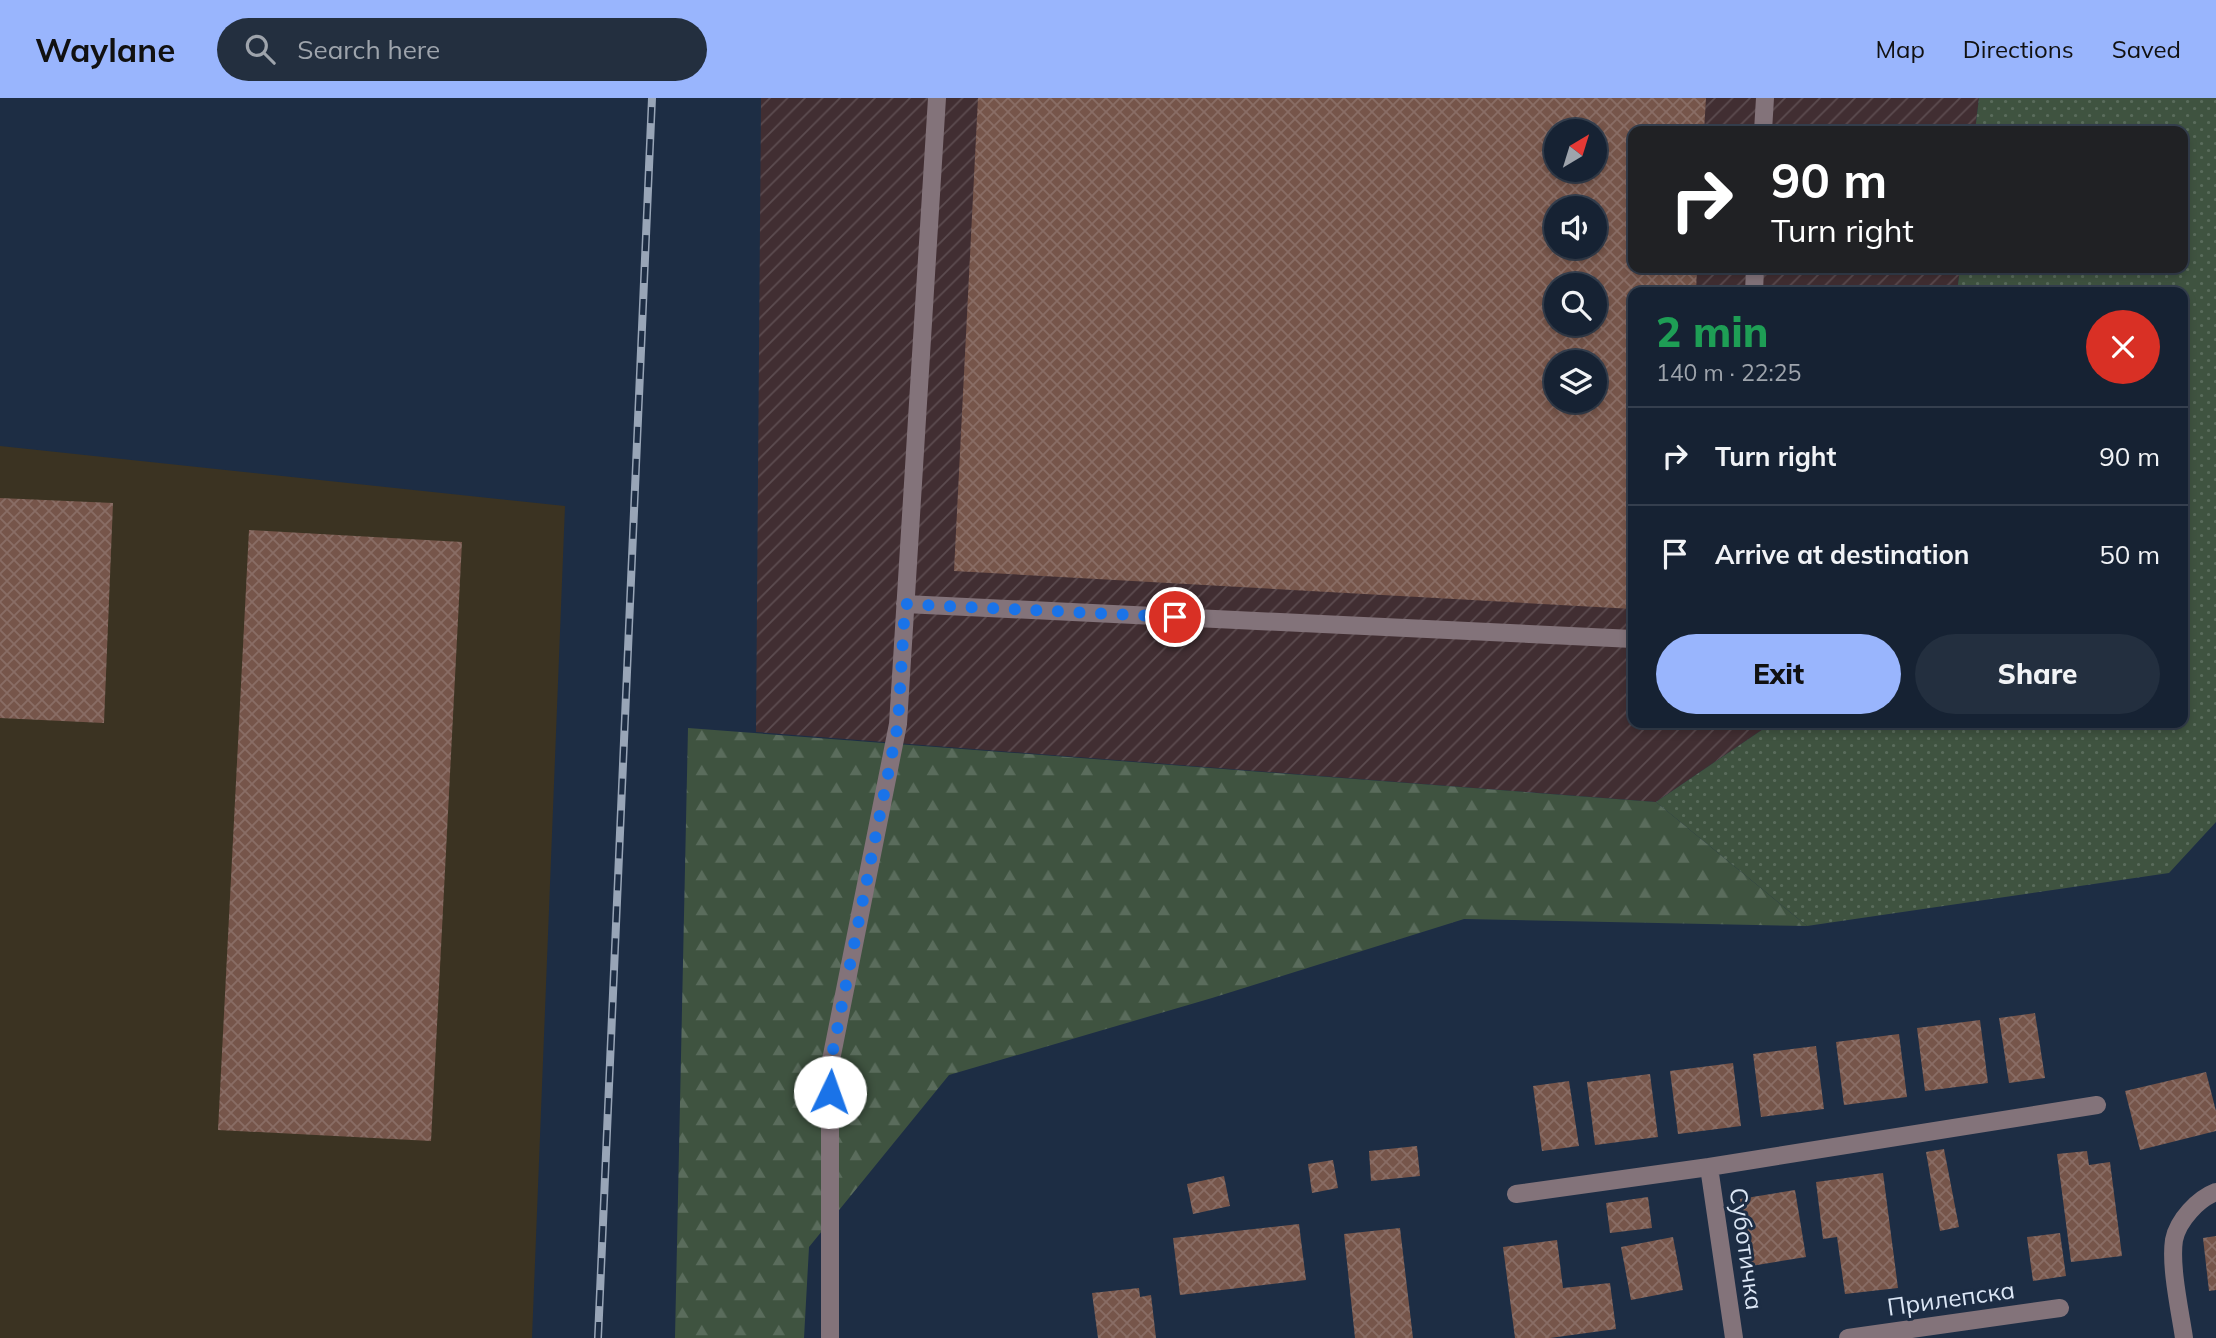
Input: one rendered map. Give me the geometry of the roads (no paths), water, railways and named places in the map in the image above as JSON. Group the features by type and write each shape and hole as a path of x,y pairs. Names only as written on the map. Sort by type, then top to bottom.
{"street":[{"path":"830,1338 830,1065 898,724 937,98"},
{"path":"1763,126 1765,98"},
{"path":"905,604 1628,639"},
{"path":"1516,1194 1709,1167 2097,1105"},
{"name":"Суботичка","path":"1709,1167 1734,1338"},
{"path":"2184,1338 2174,1259 2175,1238 2189,1212 2208,1195 2216,1192"},
{"name":"Прилепска","path":"1848,1338 2060,1308"}],"railway":[{"path":"598,1338 652,98"}]}
